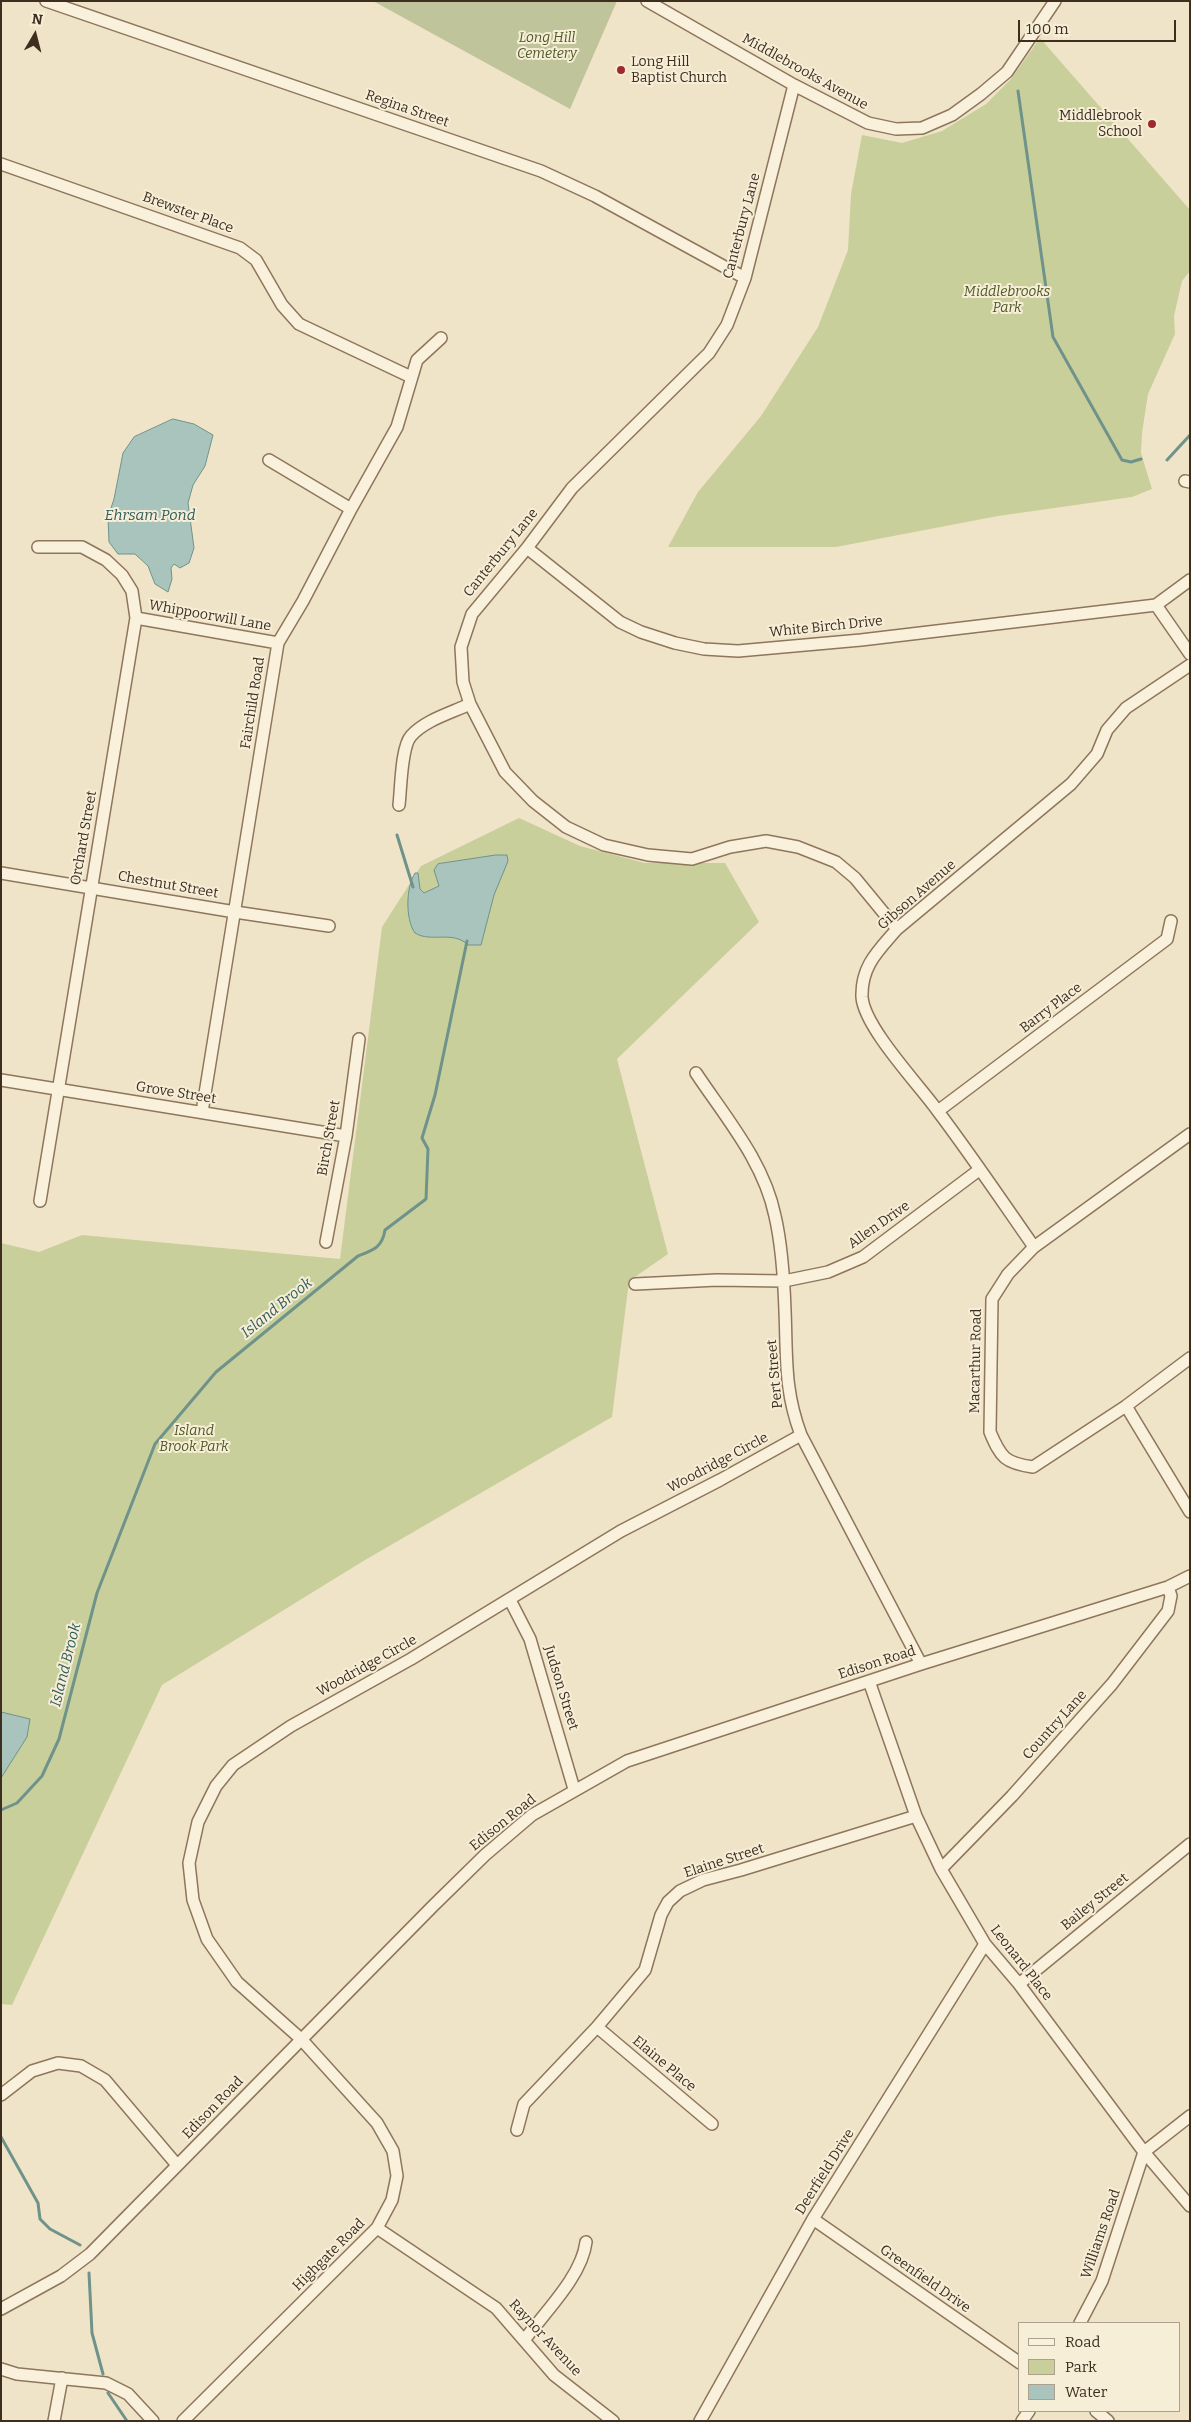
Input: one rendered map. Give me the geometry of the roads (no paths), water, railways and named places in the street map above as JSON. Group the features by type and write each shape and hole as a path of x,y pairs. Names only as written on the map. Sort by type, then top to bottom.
{"street":[{"name":"Regina Street","path":"46,1 541,171 595,196 745,278"},
{"name":"Middlebrooks Avenue","path":"647,1 794,85 868,123 896,129 922,128 952,115 1007,72 1054,1"},
{"name":"Canterbury Lane","path":"794,85 745,278 727,325 709,353 572,488 527,548 472,614 461,647 463,682 470,704 505,772 534,801 566,827 604,845 648,855 692,858 730,847 766,841 798,847 836,862 855,878 898,929"},
{"name":"Brewster Place","path":"1,164 240,248 256,260 282,305 299,324 411,377"},
{"name":"Fairchild Road","path":"202,1112 278,643 303,601 396,427 417,360 441,338"},
{"path":"269,460 351,509"},
{"name":"Orchard Street","path":"38,547 82,547 106,560 122,575 132,592 136,618 90,887 40,1201"},
{"name":"White Birch Drive","path":"527,548 620,622 675,644 704,650 738,651 861,640 1156,605"},
{"path":"1190,580 1156,605 1190,654"},
{"name":"Whippoorwill Lane","path":"136,618 278,643"},
{"name":"Gibson Avenue","path":"1034,1247 938,1111 890,1051 871,1021 862,1000 863,977 874,956 898,929 1071,784 1097,754 1107,730 1126,708 1190,664"},
{"path":"399,805 405,754 410,737 423,726 470,704"},
{"name":"Chestnut Street","path":"1,873 329,926"},
{"name":"Barry Place","path":"938,1111 1167,939 1171,921"},
{"name":"Birch Street","path":"326,1242 346,1136 359,1039"},
{"name":"Pert Street","path":"696,1073 752,1156 764,1181 775,1215 784,1281 787,1375 792,1410 801,1435 922,1664"},
{"name":"Grove Street","path":"1,1080 346,1136"},
{"name":"Macarthur Road","path":"1190,1134 1034,1247 1008,1274 992,1299 990,1432 998,1451 1012,1464 1033,1467 1126,1406 1190,1358"},
{"name":"Allen Drive","path":"635,1284 717,1280 784,1281 828,1272 862,1257 979,1170"},
{"path":"1126,1406 1190,1512"},
{"name":"Woodridge Circle","path":"301,2039 236,1982 207,1939 193,1900 189,1863 198,1822 216,1786 233,1765 291,1726 411,1659 621,1531 720,1480 801,1435"},
{"name":"Edison Road","path":"1,2309 61,2276 90,2254 485,1855 532,1815 574,1789 627,1761 869,1680 1168,1587 1190,1576"},
{"name":"Country Lane","path":"941,1869 1012,1796 1112,1684 1168,1611 1171,1596 1168,1587"},
{"name":"Judson Street","path":"510,1600 530,1639 574,1789"},
{"name":"Leonard Place","path":"869,1680 916,1816 941,1869 985,1944 1019,1984 1144,2152 1190,2206"},
{"name":"Elaine Street","path":"517,2130 524,2104 597,2027 645,1970 661,1915 668,1902 680,1891 703,1880 916,1816"},
{"name":"Bailey Street","path":"1019,1984 1190,1844"},
{"name":"Deerfield Drive","path":"700,2421 813,2219 985,1944"},
{"name":"Elaine Place","path":"597,2027 712,2124"},
{"name":"Highgate Road","path":"183,2421 377,2228 392,2200 397,2176 393,2151 378,2123 301,2039"},
{"path":"1,2096 32,2071 58,2063 81,2066 105,2080 177,2165"},
{"path":"1144,2152 1190,2116"},
{"name":"Williams Road","path":"1081,2322 1102,2280 1144,2152"},
{"name":"Greenfield Drive","path":"813,2219 1018,2361"},
{"name":"Raynor Avenue","path":"377,2228 496,2308 525,2338 554,2375 613,2421"},
{"path":"525,2338 577,2269 584,2256 586,2242"},
{"path":"1,2369 17,2374 106,2383 118,2387 128,2394 153,2421"},
{"path":"54,2421 62,2378"},
{"path":"1097,2412 1108,2421"}],"water":[{"name":"Ehrsam Pond","path":"173,419 194,424 213,435 205,466 193,485 188,503 194,548 189,563 180,568 174,564 171,568 172,579 168,592 155,584 148,566 135,554 118,554 109,542 108,517 114,499 123,453 134,437"},
{"path":"507,855 508,861 494,895 481,945 468,945 456,938 428,937 415,933 408,912 408,894 415,873 418,873 420,889 424,893 439,886 434,870 438,864"},
{"path":"1,1712 30,1719 27,1737 1,1778"}],"waterway":[{"path":"1018,91 1053,337 1122,460 1131,462 1141,459"},
{"path":"1167,460 1190,435"},
{"name":"Island Brook","path":"397,835 413,887"},
{"name":"Island Brook","path":"1,1810 17,1803 42,1776 59,1739 97,1593 155,1444 216,1372 358,1256 376,1248 382,1241 385,1230 426,1199 428,1149 422,1138 435,1095 467,941"},
{"name":"Island Brook","path":"1,2137 38,2203 40,2219 50,2229 80,2245"},
{"name":"Island Brook","path":"89,2273 92,2333 103,2374"},
{"name":"Island Brook","path":"108,2393 127,2421"}],"place":[{"name":"Long Hill Baptist Church","path":"621,70"},
{"name":"Middlebrook School","path":"1152,124"}],"park label":[{"name":"Long Hill Cemetery","path":"547,46"},
{"name":"Middlebrooks Park","path":"1007,300"},
{"name":"Island Brook Park","path":"194,1439"}]}
